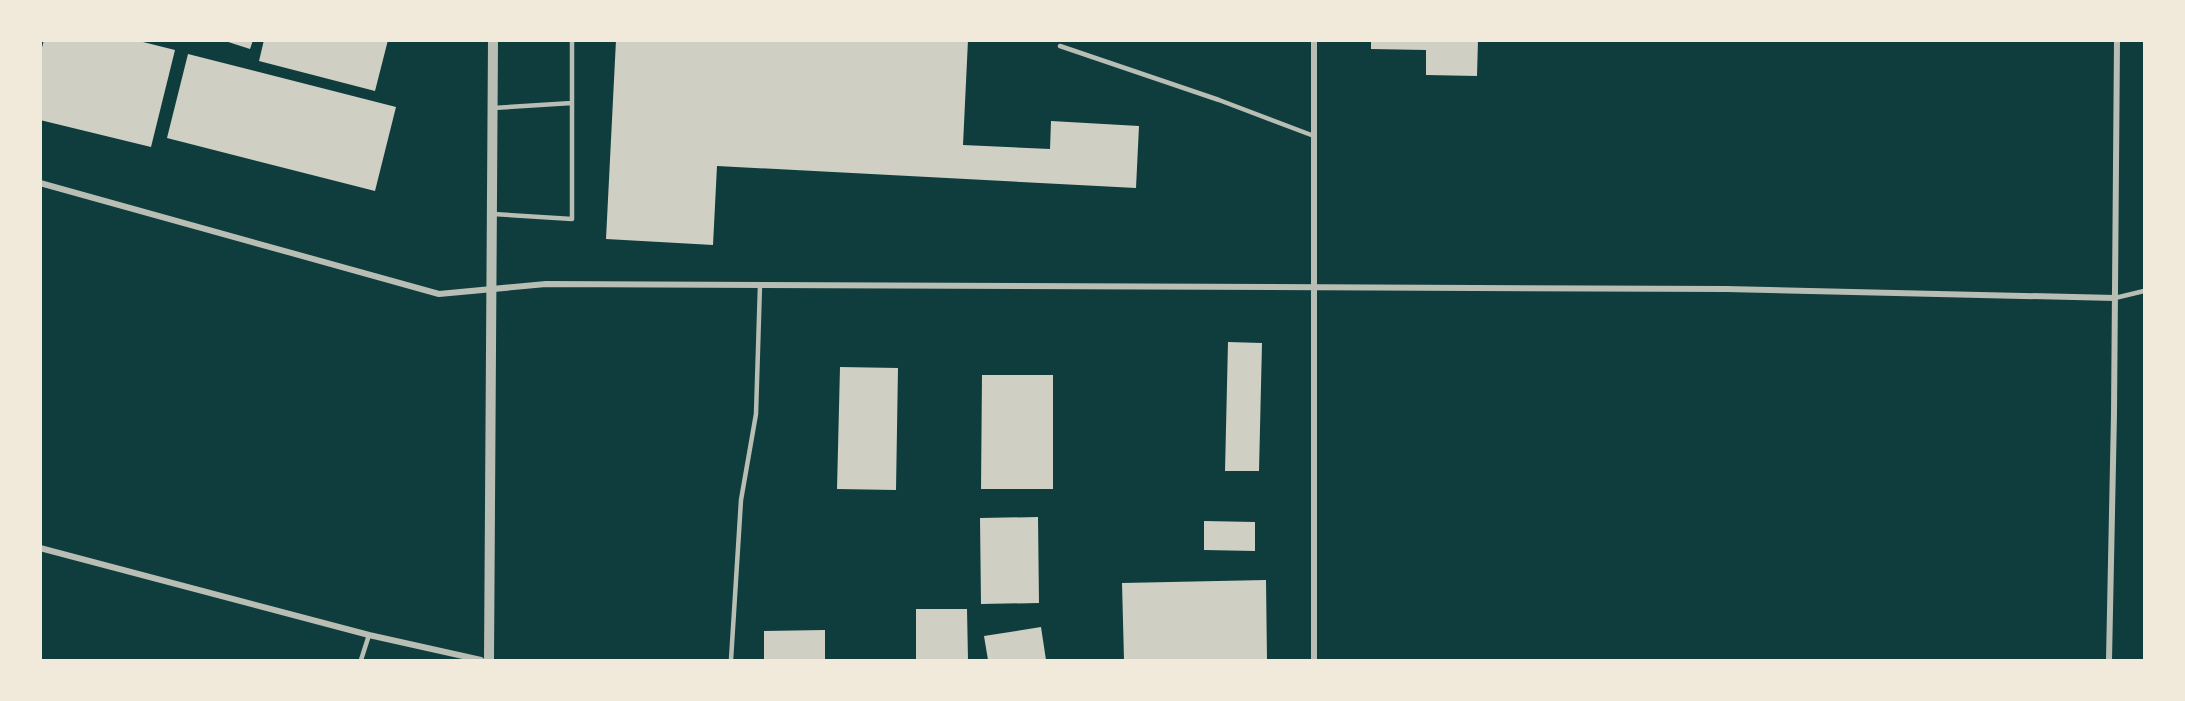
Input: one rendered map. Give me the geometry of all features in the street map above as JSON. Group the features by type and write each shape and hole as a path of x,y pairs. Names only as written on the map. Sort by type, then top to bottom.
{"street":[{"path":"489,660 493,40"},
{"path":"1314,40 1314,660"},
{"path":"2109,660 2117,40"},
{"path":"40,183 439,294 546,284 1726,289 2115,298"},
{"path":"40,548 369,634 481,660"}],"lane":[{"path":"493,214 572,219 572,40"},
{"path":"1060,46 1219,100 1314,136"},
{"path":"494,108 572,103"},
{"path":"731,660 741,500 756,414 760,285"},
{"path":"2115,298 2145,291"},
{"path":"361,660 369,634"}],"building":[{"path":"44,40 135,40 175,50 151,147 40,120 40,55"},
{"path":"222,40 253,40 250,49"},
{"path":"264,40 388,40 375,91 259,61"},
{"path":"616,40 968,40 963,145 1050,149 1051,121 1139,126 1136,188 717,166 713,245 606,239"},
{"path":"1371,40 1478,40 1477,76 1426,75 1426,50 1371,49"},
{"path":"188,54 396,107 375,191 167,138"},
{"path":"1228,342 1262,343 1259,471 1225,471"},
{"path":"840,367 898,368 896,490 837,489"},
{"path":"982,375 1053,375 1053,489 981,489"},
{"path":"1038,517 1039,603 981,604 980,518"},
{"path":"1204,521 1255,522 1255,551 1204,550"},
{"path":"1266,580 1267,660 1124,660 1122,583"},
{"path":"916,609 967,609 968,660 916,660"},
{"path":"1041,627 1046,660 988,660 984,636"},
{"path":"825,630 825,660 764,660 764,631"}]}
